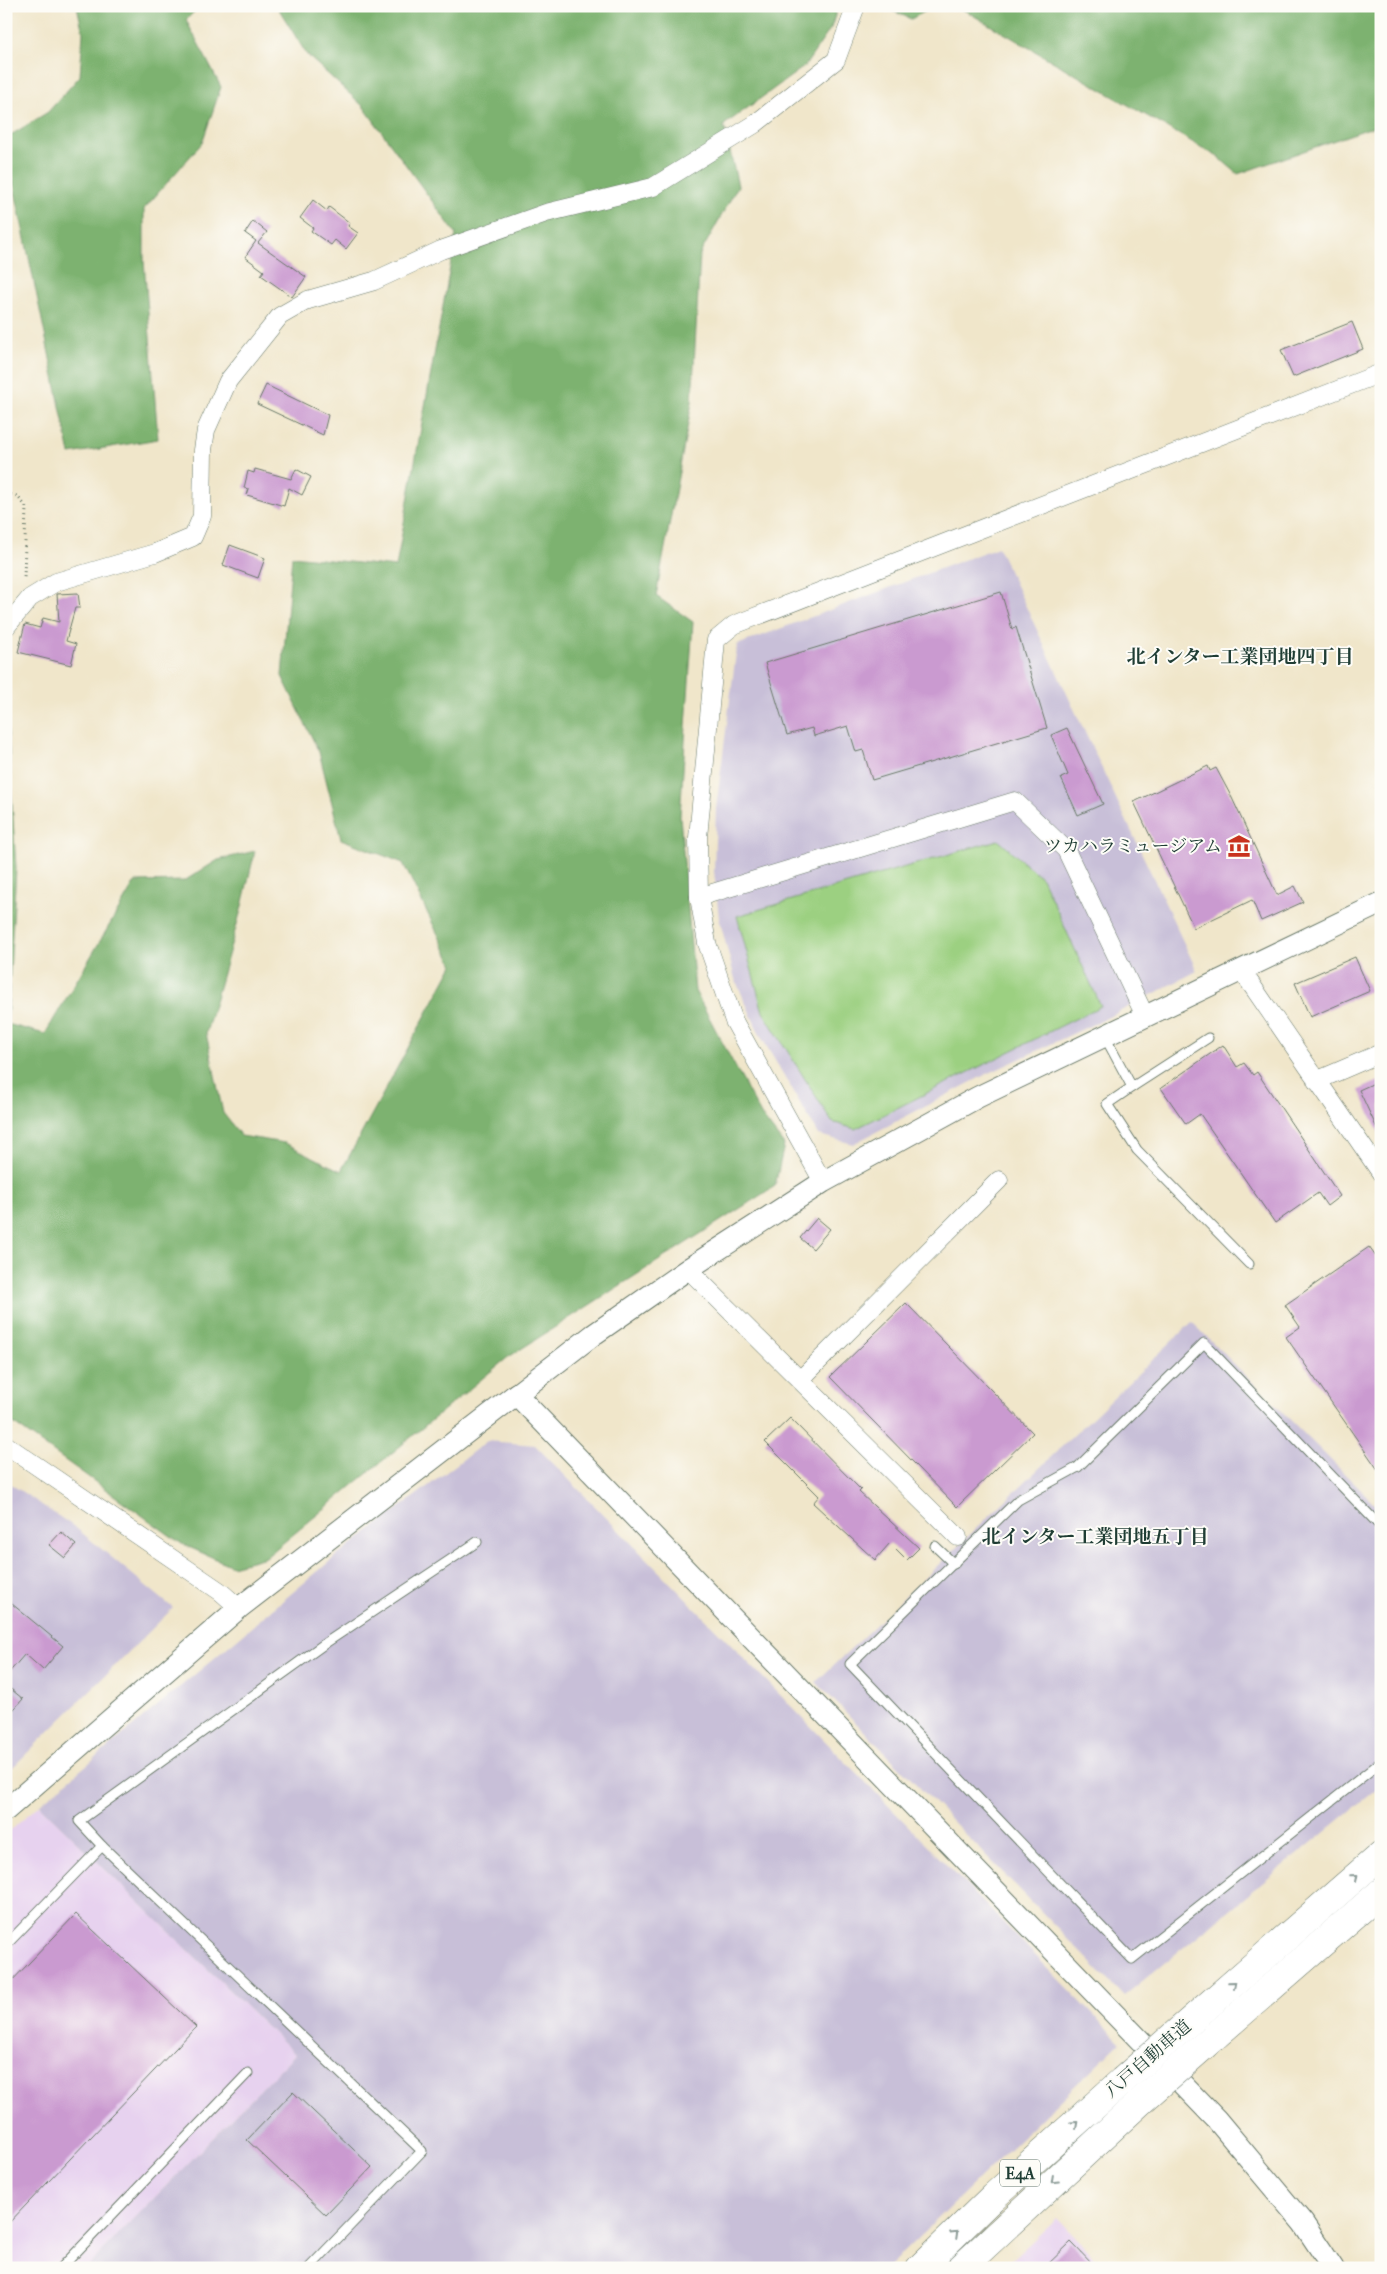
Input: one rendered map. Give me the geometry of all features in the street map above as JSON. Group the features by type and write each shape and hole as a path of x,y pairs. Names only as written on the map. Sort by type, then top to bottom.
{"highway":[{"name":"八戸自動車道","path":"920,2268 993,2197 1122,2081 1381,1855"},
{"name":"八戸自動車道","path":"961,2268 1142,2100 1381,1892"},
{"path":"1250,2006 1381,1912"}],"street":[{"path":"6,627 30,598 56,582 155,553 193,538 202,516 203,450 206,430 228,381 280,316 308,300 374,281 441,250 546,213 654,187 755,124 836,60 856,6"},
{"path":"823,1182 734,1021 707,943 699,897 698,838 716,640 734,625 1381,373"},
{"path":"699,897 1014,801 1066,850 1146,1016"},
{"path":"6,1810 239,1608 593,1335 688,1269 823,1182 978,1097 1381,903"},
{"path":"1242,971 1381,1173"},
{"path":"1316,1081 1381,1052"},
{"path":"800,1380 999,1180"},
{"path":"688,1269 958,1536"},
{"path":"516,1394 1216,2119 1303,2223 1333,2268"},
{"path":"6,1445 221,1592 239,1608"}],"lane":[{"path":"1105,1037 1132,1087"},
{"path":"1208,1038 1107,1104 1137,1150 1249,1264"},
{"path":"1381,1527 1204,1343 1078,1467 1018,1500 850,1664 1132,1959 1381,1762"},
{"path":"309,2268 422,2151 102,1846 79,1821 327,1642 477,1542"},
{"path":"935,1546 954,1564"},
{"path":"6,1945 102,1846"},
{"path":"61,2268 248,2073"}],"path":[{"path":"6,493 17,496 26,506 24,586 30,598"}],"shaded area":[{"path":"998,547 1197,971 1115,1014 983,1076 853,1144 819,1135 760,1035 735,979 719,918 714,871 716,809 737,645"},
{"path":"1192,1322 1381,1510 1381,1786 1124,1996 816,1682"},
{"path":"487,1441 535,1445 1120,2042 887,2268 86,2268 295,2054 39,1805 329,1562"},
{"path":"6,1481 76,1528 173,1608 6,1774"},
{"path":"39,1805 295,2054 86,2268 6,2268 6,1834"},
{"path":"1057,2218 1104,2268 1003,2268"}],"green space":[{"path":"77,6 200,6 186,20 221,87 202,143 144,209 144,261 158,439 70,454 6,148 6,138 48,112 80,76 83,33"},
{"path":"277,6 838,6 831,28 805,66 724,125 738,186 700,254 692,402 656,596 693,622 680,816 695,991 761,1115 784,1145 775,1186 507,1358 266,1557 232,1566 182,1544 6,1418 6,704 16,868 7,1024 45,1034 135,882 184,881 218,860 255,851 241,910 206,1033 223,1113 241,1136 285,1143 341,1171 453,965 403,863 341,839 319,752 282,676 292,556 396,567 456,234 363,106 307,55"},
{"path":"891,6 935,6 911,19 891,10"},
{"path":"957,6 1381,6 1381,124 1238,174 1218,157"},
{"path":"998,840 1042,878 1101,1006 855,1129 832,1122 763,1012 737,916"}],"building":[{"path":"313,200 327,211 329,207 350,223 348,226 358,233 346,249 335,240 331,245 311,231 313,228 300,218"},
{"path":"253,221 267,232 258,243 306,277 292,297 261,275 264,271 245,257 256,241 245,233"},
{"path":"1352,322 1363,349 1293,377 1281,350"},
{"path":"266,385 328,415 323,435 257,404"},
{"path":"255,469 291,479 296,469 311,477 302,495 289,488 284,506 247,495 249,489 244,488 248,471 254,473"},
{"path":"230,545 265,558 258,578 223,565"},
{"path":"1001,592 1012,629 1016,627 1047,728 872,780 863,750 856,752 848,726 814,736 812,728 787,735 765,663"},
{"path":"78,593 80,608 75,608 66,641 76,644 71,665 18,652 25,624 40,628 43,618 59,622 57,594"},
{"path":"1067,728 1103,804 1078,815 1061,778 1068,775 1051,735"},
{"name":"ツカハラミュージアム","path":"1208,766 1210,771 1216,768 1277,895 1295,886 1303,902 1261,921 1252,900 1194,928 1134,802"},
{"path":"1355,957 1370,991 1310,1017 1295,983"},
{"path":"1223,1045 1237,1067 1244,1063 1253,1075 1257,1072 1340,1196 1327,1206 1318,1193 1275,1223 1200,1114 1186,1124 1161,1088"},
{"path":"1381,1080 1381,1137 1359,1090"},
{"path":"817,1218 830,1229 813,1249 800,1238"},
{"path":"1369,1247 1381,1264 1381,1474 1286,1337 1300,1327 1285,1305"},
{"path":"906,1303 1033,1433 957,1507 830,1377"},
{"path":"790,1418 861,1490 859,1492 919,1548 907,1560 890,1543 875,1560 813,1503 819,1496 765,1442"},
{"path":"61,1532 76,1545 65,1558 49,1545"},
{"path":"6,1599 63,1646 43,1670 25,1654 6,1676"},
{"path":"6,1685 23,1699 6,1718"},
{"path":"76,1914 196,2027 6,2226 6,1987"},
{"path":"293,2092 372,2167 326,2215 247,2140"},
{"path":"1071,2242 1096,2268 1044,2268"}],"place":[{"name":"ツカハラミュージアム","path":"1239,846"}],"district":[{"name":"北インター工業団地四丁目","path":"1240,657"},
{"name":"北インター工業団地五丁目","path":"1095,1537"}]}
